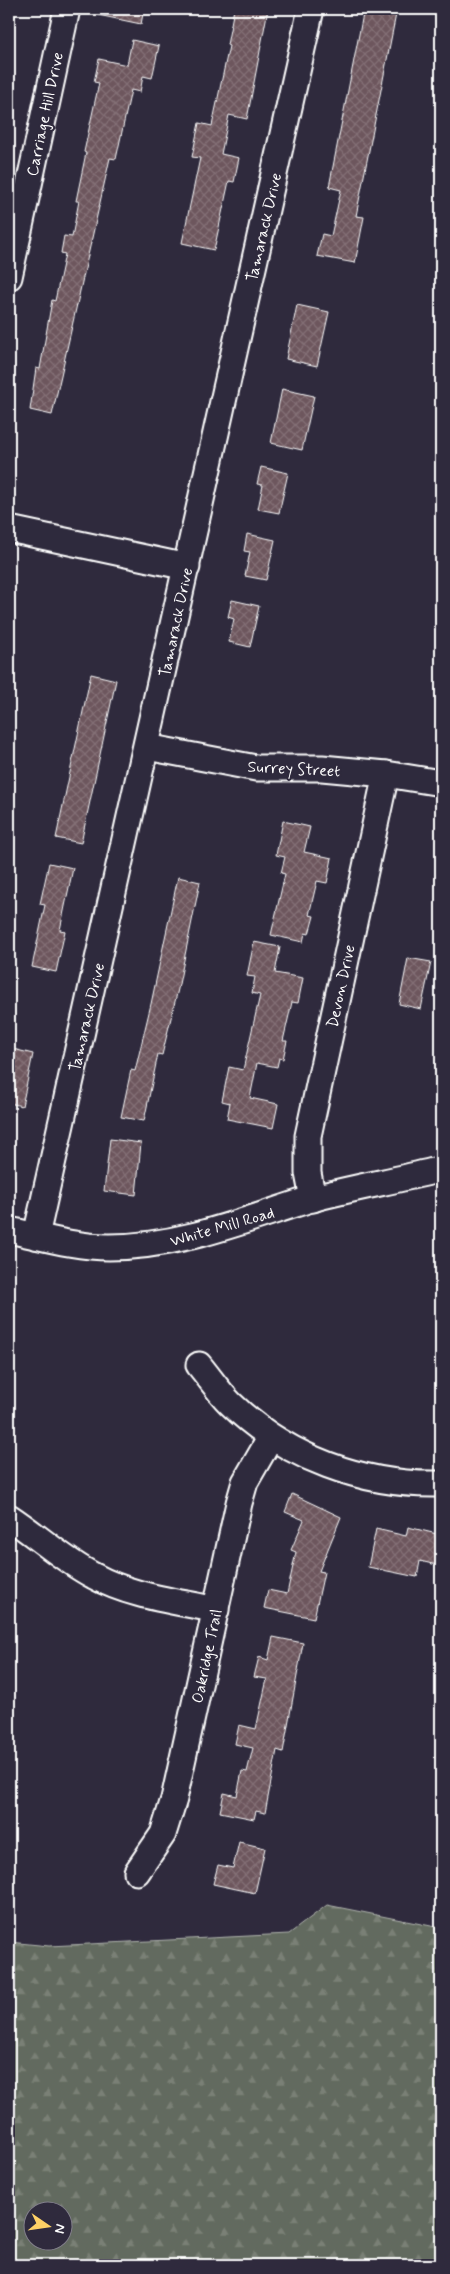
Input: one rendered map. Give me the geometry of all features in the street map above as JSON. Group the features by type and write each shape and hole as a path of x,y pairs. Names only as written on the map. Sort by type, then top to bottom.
{"street":[{"name":"Carriage Hill Drive","path":"9,277 67,9"},
{"name":"Tamarack Drive","path":"36,1236 311,9"},
{"path":"9,529 187,567"},
{"name":"Surrey Street","path":"147,747 256,768 322,768 386,774 441,783"},
{"name":"Devon Drive","path":"313,1199 308,1173 308,1136 386,774"},
{"name":"White Mill Road","path":"9,1230 80,1245 110,1247 158,1244 204,1234 313,1199 433,1171"},
{"path":"199,1365 230,1403 270,1437 345,1472 395,1482 441,1484"},
{"name":"Oakridge Trail","path":"137,1872 163,1834 174,1799 243,1489 270,1437"},
{"path":"9,1517 66,1560 99,1579 133,1591 216,1610"}],"green space":[{"path":"327,1905 441,1928 441,2265 9,2265 9,1942 49,1946 289,1934"}],"building":[{"path":"99,9 144,9 141,24 98,15"},
{"path":"234,9 268,9 247,119 229,115 221,154 239,158 234,182 229,181 214,250 182,243 200,158 192,157 199,123 212,126 229,46 227,45"},
{"path":"364,9 397,9 356,216 364,217 355,263 317,256 322,234 331,236 341,190 329,187"},
{"path":"132,40 159,46 152,78 143,76 140,92 131,90 116,159 110,158 52,415 30,410 36,368 40,369 52,300 55,301 65,254 61,253 64,236 72,237 79,201 76,201 86,153 84,152 99,83 94,82 99,59 127,65"},
{"path":"297,305 329,312 317,366 286,359"},
{"path":"282,389 314,396 302,450 271,443"},
{"path":"261,467 288,473 279,513 258,509 263,485 257,484"},
{"path":"247,534 275,540 266,580 245,576 250,552 244,551"},
{"path":"232,600 259,606 250,647 229,642 234,619 228,617"},
{"path":"91,674 116,680 81,843 56,838"},
{"path":"283,821 310,827 304,852 332,858 327,883 317,881 309,915 314,916 309,934 305,933 303,942 271,935 285,874 281,873 285,857 276,855"},
{"path":"49,863 73,868 60,930 65,931 56,972 32,967 45,905 40,904"},
{"path":"178,877 200,882 178,989 162,1055 158,1054 144,1121 121,1117 131,1070 135,1071 151,1004"},
{"path":"254,942 280,947 275,973 303,978 298,1003 292,1002 283,1041 287,1041 283,1059 279,1058 277,1067 257,1063 250,1098 278,1104 273,1128 227,1119 230,1103 222,1101 229,1067 243,1070 260,995 252,993 255,977 247,976"},
{"path":"408,958 431,962 421,1009 399,1004"},
{"path":"9,1048 33,1054 22,1106 9,1103"},
{"path":"110,1139 141,1143 136,1195 104,1191"},
{"path":"292,1494 341,1517 319,1571 324,1572 314,1618 264,1608 268,1590 287,1594 296,1552 291,1550 304,1520 285,1512"},
{"path":"408,1527 441,1535 441,1566 420,1561 417,1577 368,1567 376,1529 406,1536"},
{"path":"273,1637 303,1643 283,1752 277,1750 265,1813 256,1811 254,1819 220,1812 224,1793 237,1796 242,1771 247,1772 253,1748 235,1744 239,1725 256,1729 267,1679 254,1677 259,1657 268,1660"},
{"path":"239,1842 265,1848 255,1893 213,1884 218,1865 233,1868"}]}
